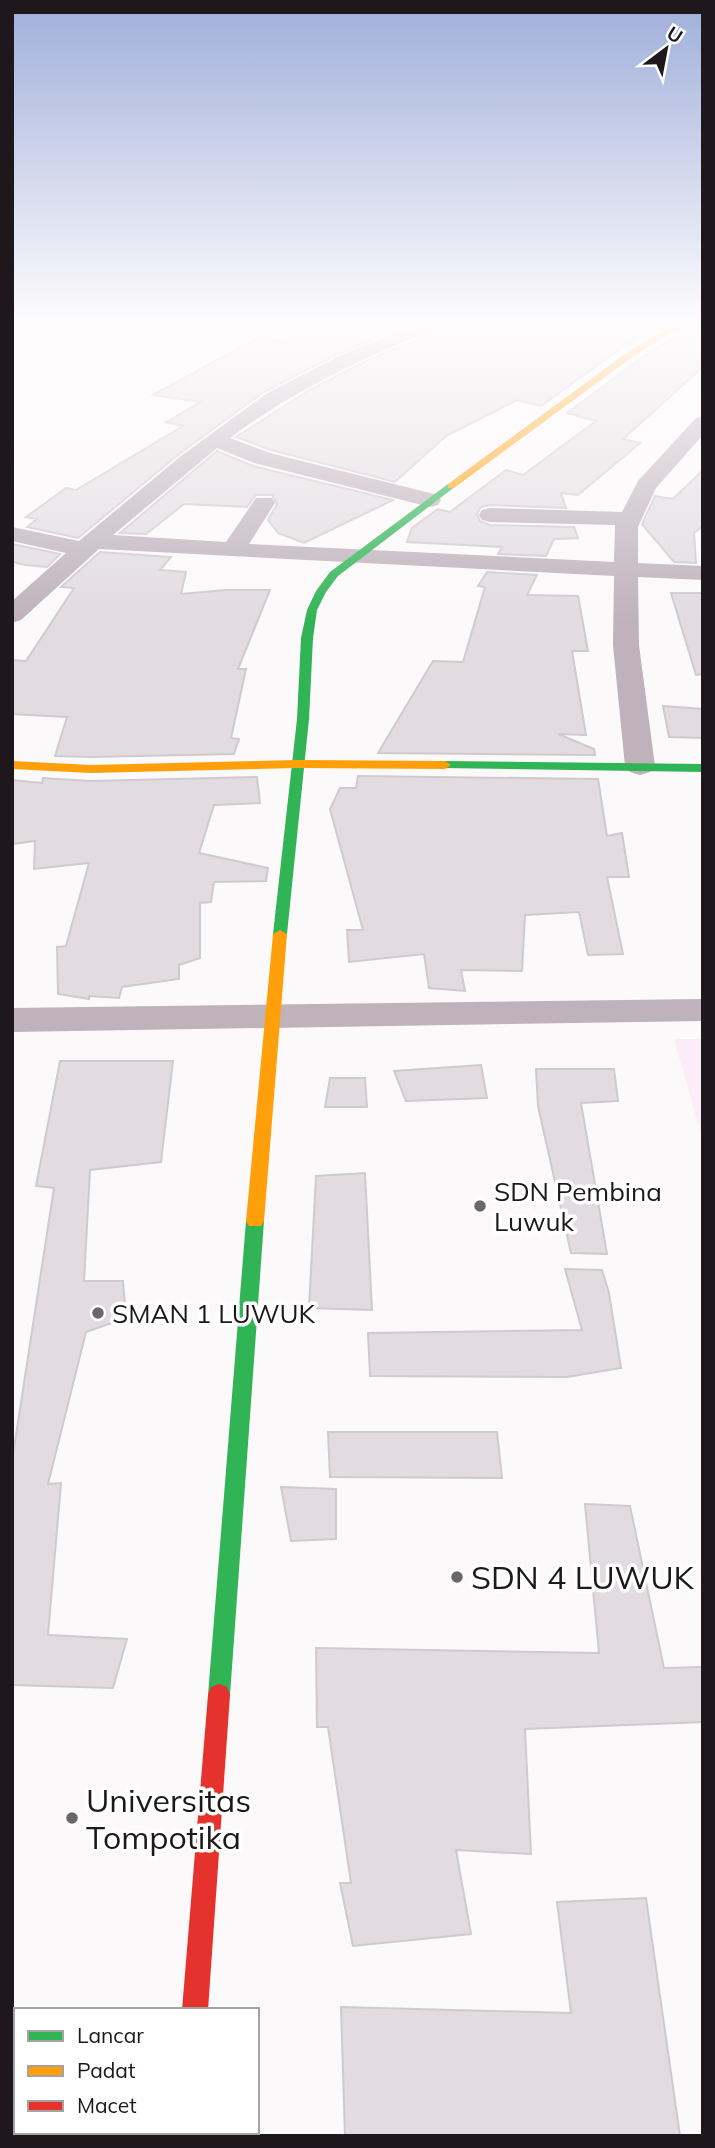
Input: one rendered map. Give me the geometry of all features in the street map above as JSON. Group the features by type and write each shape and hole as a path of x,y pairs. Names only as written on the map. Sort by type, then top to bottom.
{"street":[{"path":"12,615 123,512 243,420"},
{"path":"195,2008 271,1015 312,610 321,591 334,574 353,557 540,420"},
{"path":"640,766 626,645 626,527 646,486 703,422"},
{"path":"216,440 262,458 430,500"},
{"path":"233,550 264,503"},
{"path":"490,515 629,519"},
{"path":"12,534 87,545 703,573"},
{"path":"12,765 91,769 298,764 703,768"},
{"path":"12,1020 703,1010"}],"shaded area":[{"path":"674,1039 703,1039 703,1140"}],"building":[{"path":"225,420 179,454 78,538 27,527 37,519 26,517 66,488 76,490 183,426 166,422"},
{"path":"262,420 477,420 446,436 395,482 271,450 236,437"},
{"path":"593,420 644,420 623,439 640,443 578,495 561,493 566,508 490,505 481,507 477,514 480,521 490,525 574,527 578,538 554,539 546,556 498,554 502,547 407,542 412,528 438,509 450,512 506,470 523,475 596,421"},
{"path":"217,451 253,466 393,500 304,543 278,533 268,520 277,504 272,495 256,495 247,507 184,504 146,534 120,533"},
{"path":"703,470 703,526 694,533 696,563 674,562 642,524 655,496 673,499"},
{"path":"12,544 60,554 47,567 25,565 12,562"},
{"path":"100,552 171,557 160,570 186,572 181,594 270,590 238,669 246,669 231,738 239,739 234,754 55,756 67,717 12,714 12,660 26,661 74,588 61,587"},
{"path":"487,572 537,575 527,595 578,596 588,651 572,651 586,735 558,734 594,749 595,755 378,753 433,661 463,662 485,587 478,586"},
{"path":"671,593 703,593 703,674 696,675"},
{"path":"663,706 703,709 703,738 669,737"},
{"path":"358,776 598,779 607,836 622,833 629,877 607,877 623,954 588,955 579,912 525,915 522,971 461,970 465,991 429,988 424,954 349,962 347,930 363,930 330,809 340,788 356,788"},
{"path":"257,777 260,803 214,805 199,853 268,868 266,881 214,882 211,902 200,903 200,958 179,965 179,979 122,987 119,998 89,996 89,999 58,994 57,947 66,946 89,863 34,869 35,841 12,844 12,780 42,783 43,778 91,781"},
{"path":"60,1061 173,1061 161,1162 90,1170 84,1281 123,1281 126,1318 86,1332 48,1484 61,1483 48,1635 127,1639 113,1688 12,1685 12,1461 54,1188 36,1186"},
{"path":"481,1065 487,1098 406,1101 394,1071"},
{"path":"536,1069 614,1069 618,1101 581,1103 607,1254 571,1253 538,1106"},
{"path":"330,1078 365,1078 367,1107 325,1107"},
{"path":"365,1173 372,1310 309,1308 316,1176"},
{"path":"565,1269 602,1270 609,1293 621,1368 567,1377 370,1376 368,1333 582,1330"},
{"path":"328,1432 497,1432 502,1478 330,1477"},
{"path":"281,1487 336,1489 336,1539 291,1541"},
{"path":"585,1504 630,1506 664,1668 703,1667 703,1722 525,1729 531,1854 456,1850 471,1934 353,1946 340,1883 351,1883 328,1727 317,1727 316,1648 599,1653"},
{"path":"646,1898 680,2136 345,2136 341,2007 571,2013 557,1902"}],"traffic: fast":[{"path":"280,934 303,719 307,638 312,610 321,591 334,574 451,486"},
{"path":"445,765 703,768"},
{"path":"219,1695 255,1221"}],"traffic: slow":[{"path":"451,486 540,420"},
{"path":"12,765 91,769 298,764 445,765"},
{"path":"255,1221 280,934"}],"traffic: jam":[{"path":"195,2008 219,1695"}],"place":[{"name":"SDN Pembina Luwuk","path":"480,1206"},
{"name":"SMAN 1 LUWUK","path":"98,1313"},
{"name":"SDN 4 LUWUK","path":"457,1577"},
{"name":"Universitas Tompotika","path":"72,1818"}]}
